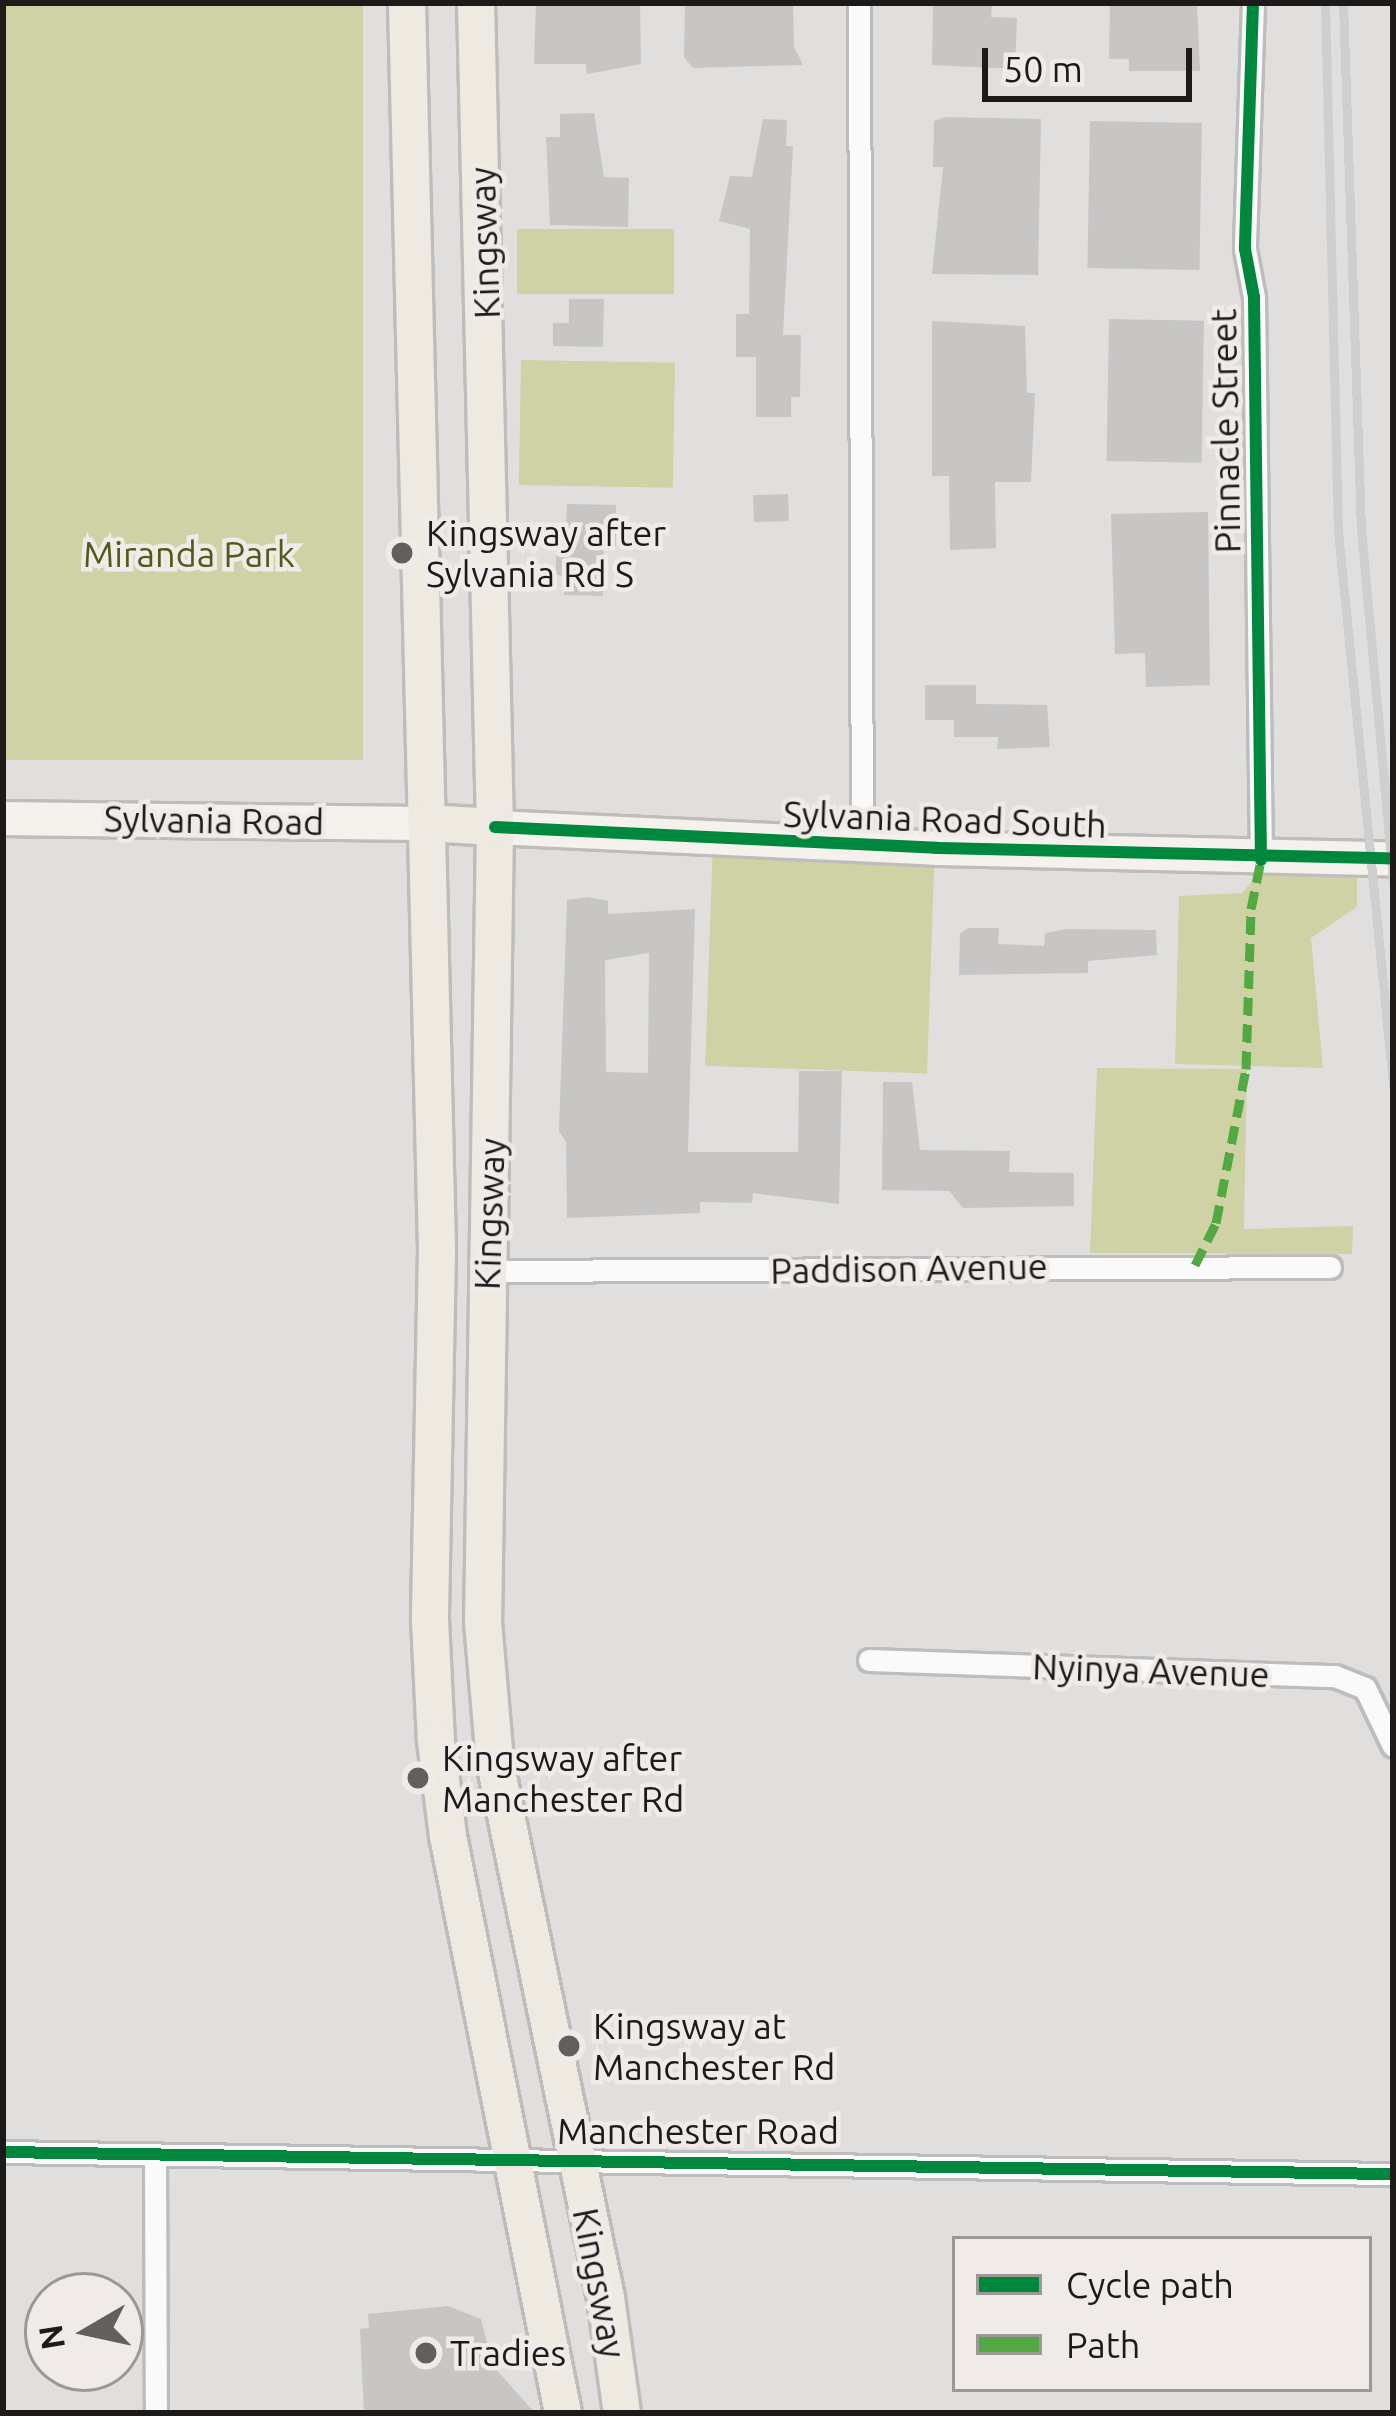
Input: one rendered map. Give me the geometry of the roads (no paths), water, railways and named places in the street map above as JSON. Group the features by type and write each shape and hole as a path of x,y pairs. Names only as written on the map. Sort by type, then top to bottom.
{"main road":[{"name":"Kingsway","path":"406,3 426,823 436,1741 448,1836 563,2413"},
{"name":"Kingsway","path":"476,3 495,827 483,1622 493,1738 622,2413"},
{"name":"Sylvania Road South","path":"426,823 495,827"}],"street":[{"path":"859,3 862,845"},
{"name":"Pinnacle Street","path":"1252,3 1245,249 1254,297 1261,860"},
{"name":"Sylvania Road","path":"3,818 426,823"},
{"name":"Sylvania Road South","path":"495,827 1261,860 1393,858"},
{"name":"Paddison Avenue","path":"487,1271 1330,1267"},
{"name":"Nyinya Avenue","path":"869,1660 1335,1676 1365,1688 1393,1746"},
{"name":"Manchester Road","path":"3,2152 1393,2174"},
{"path":"155,2154 156,2413"}],"railway":[{"path":"1325,3 1338,531 1393,1084"},
{"path":"1343,3 1361,529 1393,883"}],"place":[{"name":"Kingsway after Sylvania Rd S","path":"402,553"},
{"name":"Kingsway after Manchester Rd","path":"418,1778"},
{"name":"Kingsway at Manchester Rd","path":"569,2046"},
{"name":"Tradies","path":"426,2353"}],"park label":[{"name":"Miranda Park","path":"189,554"}]}
